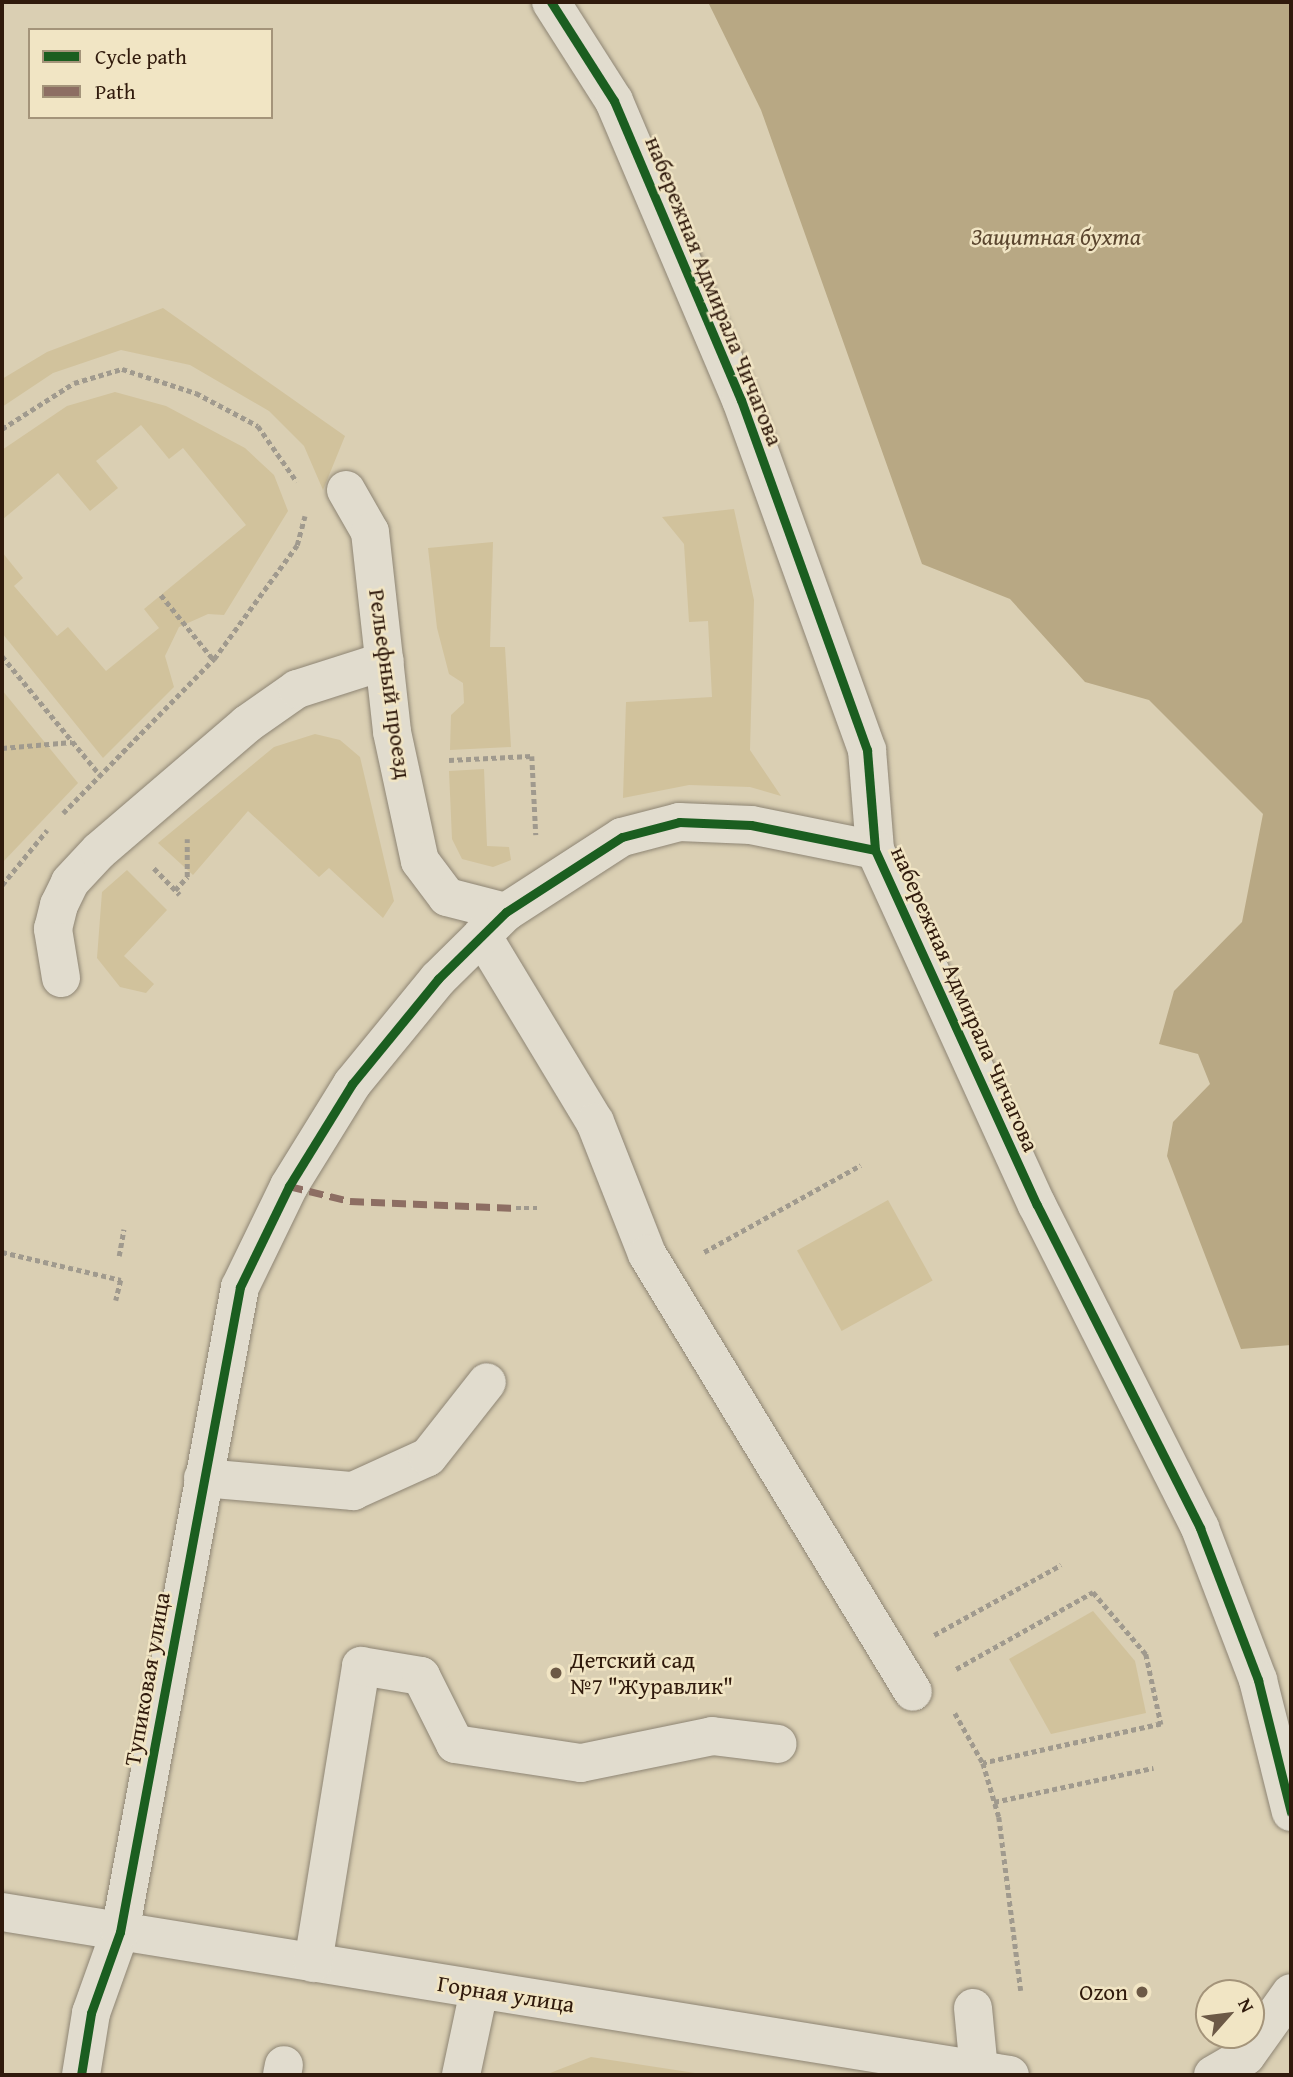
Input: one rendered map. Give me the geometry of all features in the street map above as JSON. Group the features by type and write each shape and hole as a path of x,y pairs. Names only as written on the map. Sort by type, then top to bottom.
{"street":[{"name":"набережная Адмирала Чичагова","path":"551,2 614,102 741,400 867,750 875,850 1037,1205 1200,1528 1258,1680 1291,1812"},
{"name":"Рельефный проезд","path":"346,490 370,532 392,733 420,861 447,897 494,924"},
{"path":"61,978 53,929 59,905 71,882 99,852 247,724 297,689 385,661"},
{"path":"875,850 751,825 679,822 622,837 540,888 494,924 595,1122 648,1254 913,1692"},
{"name":"Тупиковая улица","path":"81,2075 91,2012 120,1932 240,1287 289,1186 352,1084 494,924"},
{"path":"203,1478 353,1492 428,1457 487,1382"},
{"path":"313,1964 361,1667 421,1676 455,1744 581,1763 712,1736 778,1744"},
{"name":"Горная улица","path":"2,1912 995,2073"},
{"path":"461,2075 479,1990"},
{"path":"1213,2075 1246,2056 1291,1993"},
{"path":"974,2008 995,2073"}],"path":[{"path":"2,429 74,383 122,369 196,393 258,426 299,486"},
{"path":"59,818 214,659 297,545 307,506"},
{"path":"161,595 214,659"},
{"path":"2,656 101,776"},
{"path":"2,748 73,742"},
{"path":"436,761 531,756 540,888"},
{"path":"147,861 177,893 187,877 187,824"},
{"path":"2,885 51,826"},
{"path":"700,1255 861,1165"},
{"path":"516,1208 537,1209"},
{"path":"119,1256 124,1230"},
{"path":"2,1252 121,1280 116,1300"},
{"path":"928,1639 1061,1565"},
{"path":"949,1673 1093,1592 1146,1654 1161,1724 983,1763"},
{"path":"994,1802 1153,1768"},
{"path":"999,1817 1022,1999"}],"shaded area":[{"path":"163,308 345,436 323,490 304,446 269,411 190,365 121,350 53,373 2,407 2,379 47,352"},
{"path":"115,392 166,406 245,448 274,475 288,511 224,615 208,614 179,627 165,656 174,687 103,758 2,633 2,552 23,578 14,586 57,636 68,627 106,671 159,628 144,609 246,525 183,448 169,459 141,425 96,461 118,488 90,511 58,473 2,520 2,450 67,406"},
{"path":"734,509 754,600 750,750 781,796 750,787 689,785 623,798 626,702 712,697 708,621 689,622 684,544 662,517"},
{"path":"493,542 490,647 505,647 511,747 450,750 451,715 464,703 463,683 449,674 437,628 428,548"},
{"path":"2,690 78,783 2,863"},
{"path":"315,734 340,740 360,757 394,901 383,918 329,868 319,877 248,811 193,875 158,843 274,747"},
{"path":"484,769 487,846 509,847 511,860 493,867 462,859 452,839 449,771"},
{"path":"127,870 167,910 124,956 154,984 146,993 120,987 97,958 102,892"},
{"path":"888,1200 933,1280 842,1331 797,1250"},
{"path":"1093,1611 1135,1661 1146,1713 1051,1734 1009,1659"},
{"path":"591,2057 708,2075 545,2075"}],"water":[{"name":"Защитная бухта","path":"708,2 1291,2 1291,1345 1241,1349 1167,1156 1173,1122 1210,1084 1198,1054 1159,1044 1174,991 1242,922 1263,814 1149,700 1085,682 1010,599 922,564 761,110"}],"marked path":[{"path":"289,1186 350,1201 516,1208"}],"cycle path":[{"path":"551,2 614,101 741,400 867,750 875,850 1037,1205 1200,1528 1258,1680 1291,1812"},
{"path":"81,2075 91,2013 120,1932 240,1287 289,1186 352,1084 438,979 506,912 622,837 679,822 751,825 875,850"}],"place":[{"name":"Детский сад №7 \"Журавлик\"","path":"556,1673"},
{"name":"Ozon","path":"1142,1992"}]}
